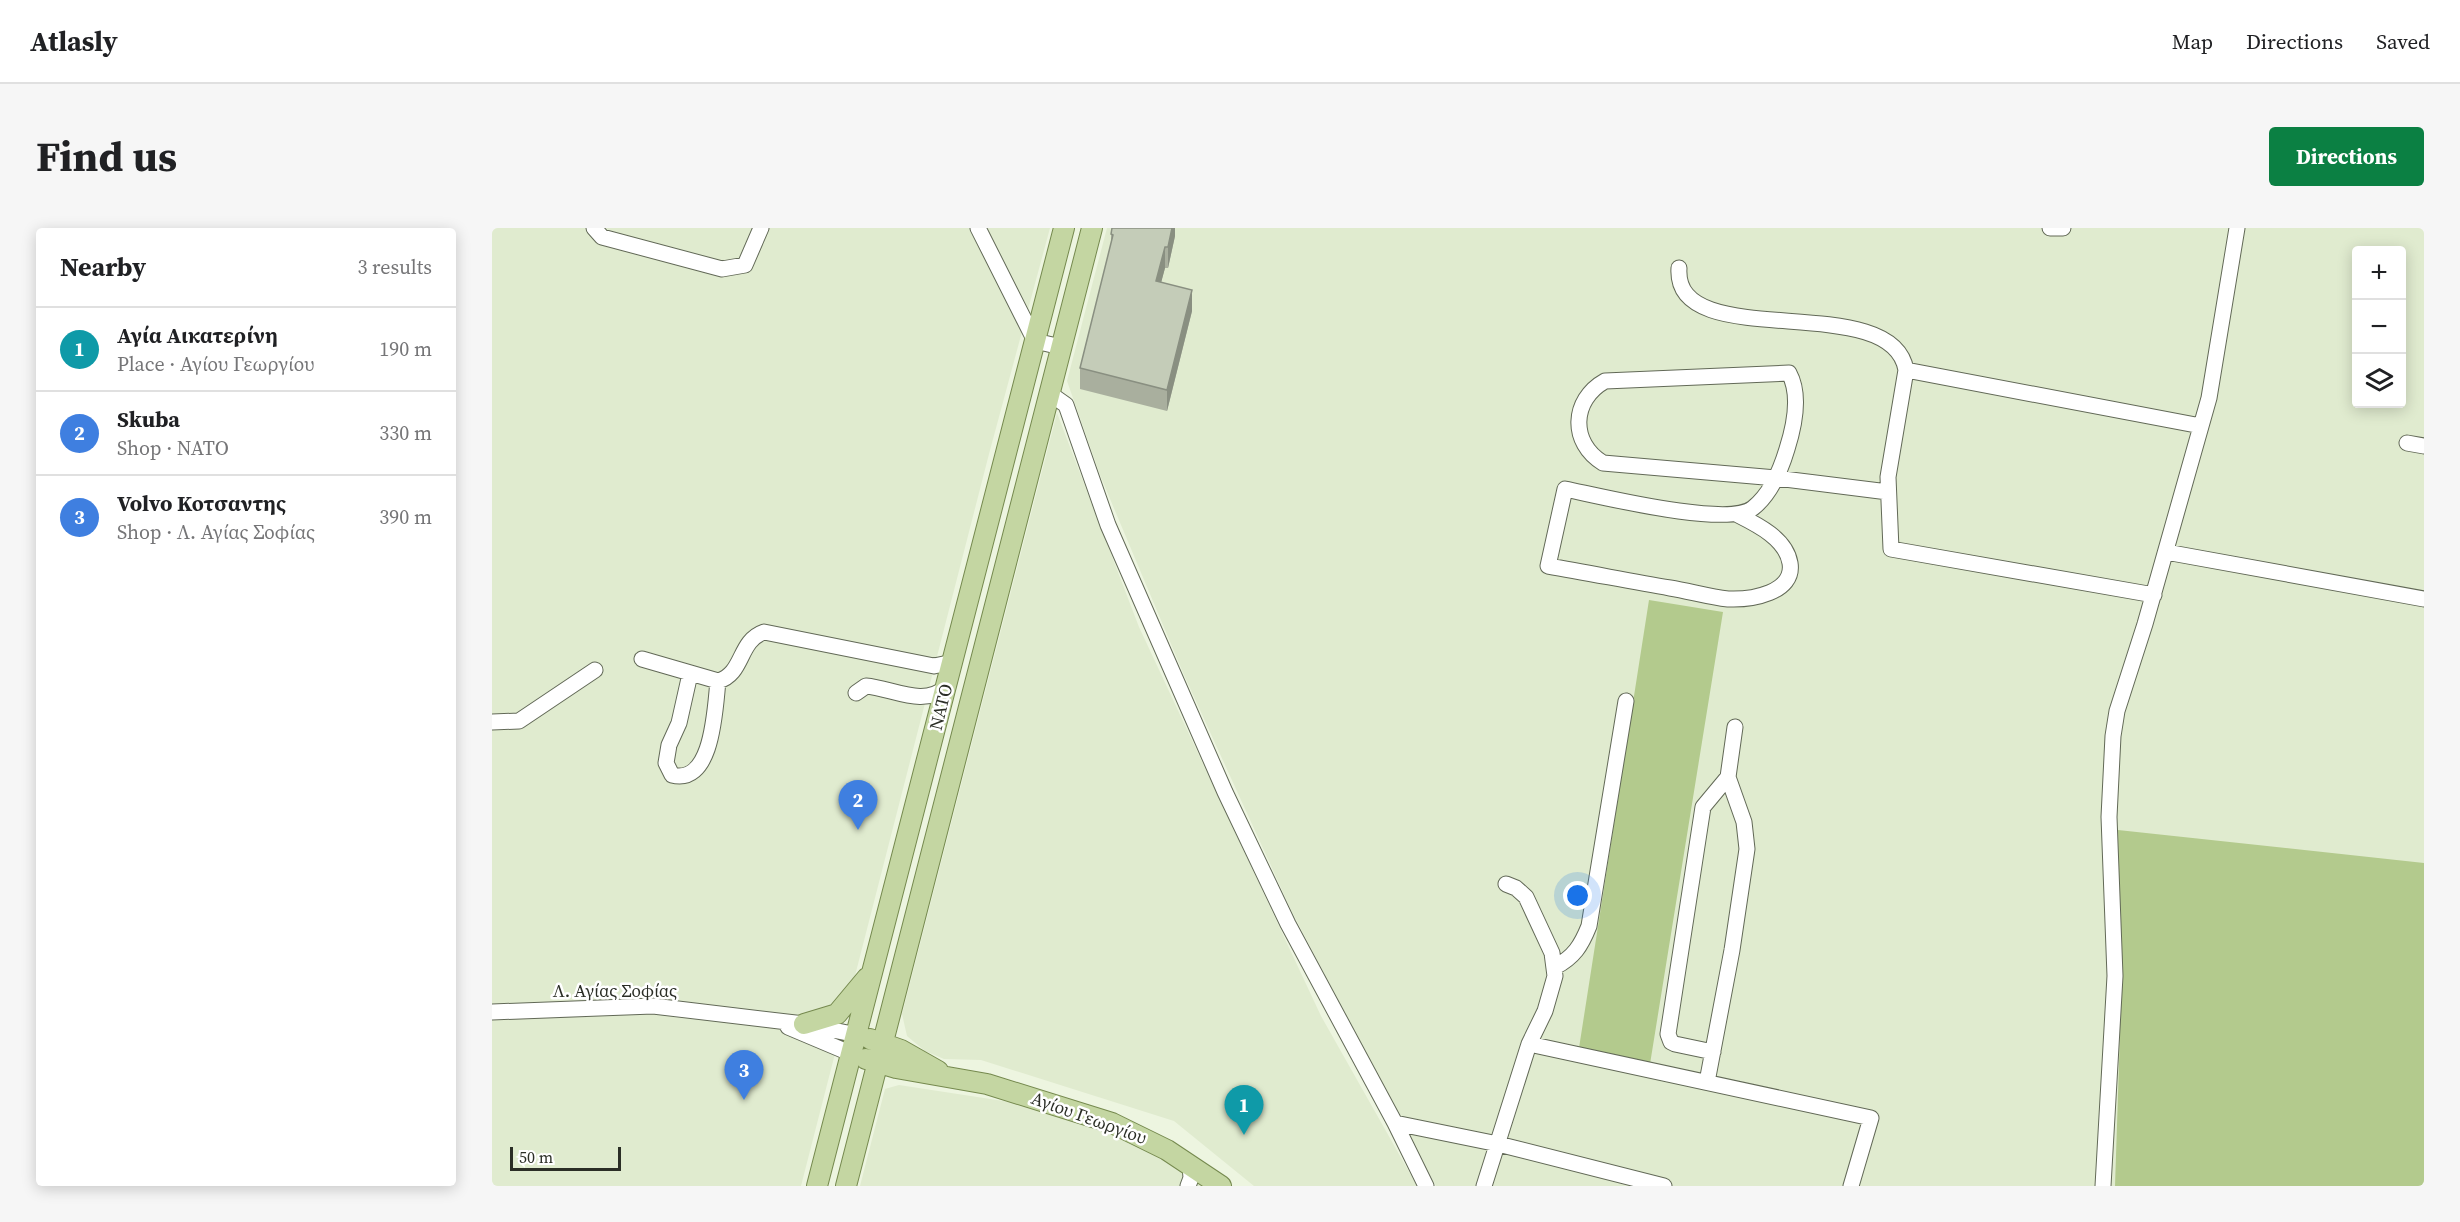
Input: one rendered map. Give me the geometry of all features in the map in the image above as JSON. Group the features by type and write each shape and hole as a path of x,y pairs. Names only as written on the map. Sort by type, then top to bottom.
{"main road":[{"name":"ΝΑΤΟ","path":"818,1186 1064,228"},
{"name":"ΝΑΤΟ","path":"846,1186 1092,228"},
{"path":"804,1024 837,1014 849,1003 874,968"},
{"name":"Αγίου Γεωργίου","path":"857,1035 882,1042 946,1075"},
{"name":"Αγίου Γεωργίου","path":"852,1054 877,1063 946,1075 1034,1097 1112,1123 1136,1133 1221,1186"}],"street":[{"path":"594,228 602,237 722,269 745,266 761,228"},
{"path":"978,228 1035,340 1061,347"},
{"path":"2050,228 2062,228"},
{"path":"2103,1186 2115,976 2109,817 2113,736 2117,711 2154,595 2209,398 2237,228"},
{"path":"1679,268 1681,289 1693,303 1744,316 1850,329 1892,345 1904,357 1906,370 1888,477 1891,549 2154,595"},
{"path":"1906,370 2201,426"},
{"path":"1738,515 1760,526 1775,538 1789,557 1791,568 1788,580 1782,587 1769,593 1730,599 1548,566 1565,489 1672,509 1738,515 1752,509 1776,478 1787,450 1794,419 1794,383 1789,373 1605,381 1590,392 1580,408 1578,426 1583,444 1595,458 1603,463 1776,478 1888,492"},
{"path":"1049,393 1066,405 1108,525 1226,792 1288,924 1395,1123 1425,1186"},
{"path":"2407,443 2424,446"},
{"path":"2166,552 2424,599"},
{"path":"642,659 718,681 729,678 737,667 747,644 755,635 764,632 934,666 953,662"},
{"path":"492,722 519,721 594,670"},
{"path":"690,674 679,723 669,745 666,763 672,775 683,778 692,774 700,766 708,745 718,681"},
{"path":"856,693 866,686 908,695 926,696 938,694 946,687"},
{"path":"1555,967 1570,959 1588,926 1626,701"},
{"path":"1707,1082 1747,849 1744,822 1728,777 1736,727"},
{"path":"1713,1052 1675,1044 1671,1042 1668,1034 1703,807 1728,777"},
{"path":"1484,1186 1529,1044 1552,990 1555,967 1552,953 1526,897 1516,888 1506,884"},
{"name":"Λ. Αγίας Σοφίας","path":"492,1012 653,1006 804,1024 857,1035"},
{"name":"Λ. Αγίας Σοφίας","path":"774,1021 852,1054"},
{"path":"1529,1044 1871,1118 1851,1186"},
{"path":"1395,1123 1497,1144 1664,1186"},
{"path":"1188,1186 1191,1178 1190,1165"}],"shaded area":[{"path":"492,228 1050,228 989,454 801,1186 492,1186"},
{"path":"1107,228 2424,228 2424,1186 1436,1186 1292,912 1184,675 1100,475 1067,381"},
{"path":"1057,413 1139,627 1321,1016 1417,1186 1254,1186 1174,1121 981,1060 944,1059 925,1051 907,1036 902,1014"},
{"path":"899,1085 1029,1105 1104,1126 1168,1162 1202,1186 860,1186 885,1089"}],"green space":[{"path":"1649,600 1723,612 1650,1064 1579,1048"},
{"path":"2118,830 2424,863 2424,1186 2115,1186 2120,1033"}],"building":[{"path":"1112,228 1172,228 1156,281 1192,290 1167,390 1080,368 1113,235 1111,234"}],"place":[{"name":"Skuba","path":"858,830"},
{"name":"Volvo Κοτσαντης","path":"744,1100"},
{"name":"Αγία Αικατερίνη","path":"1244,1135"}]}
